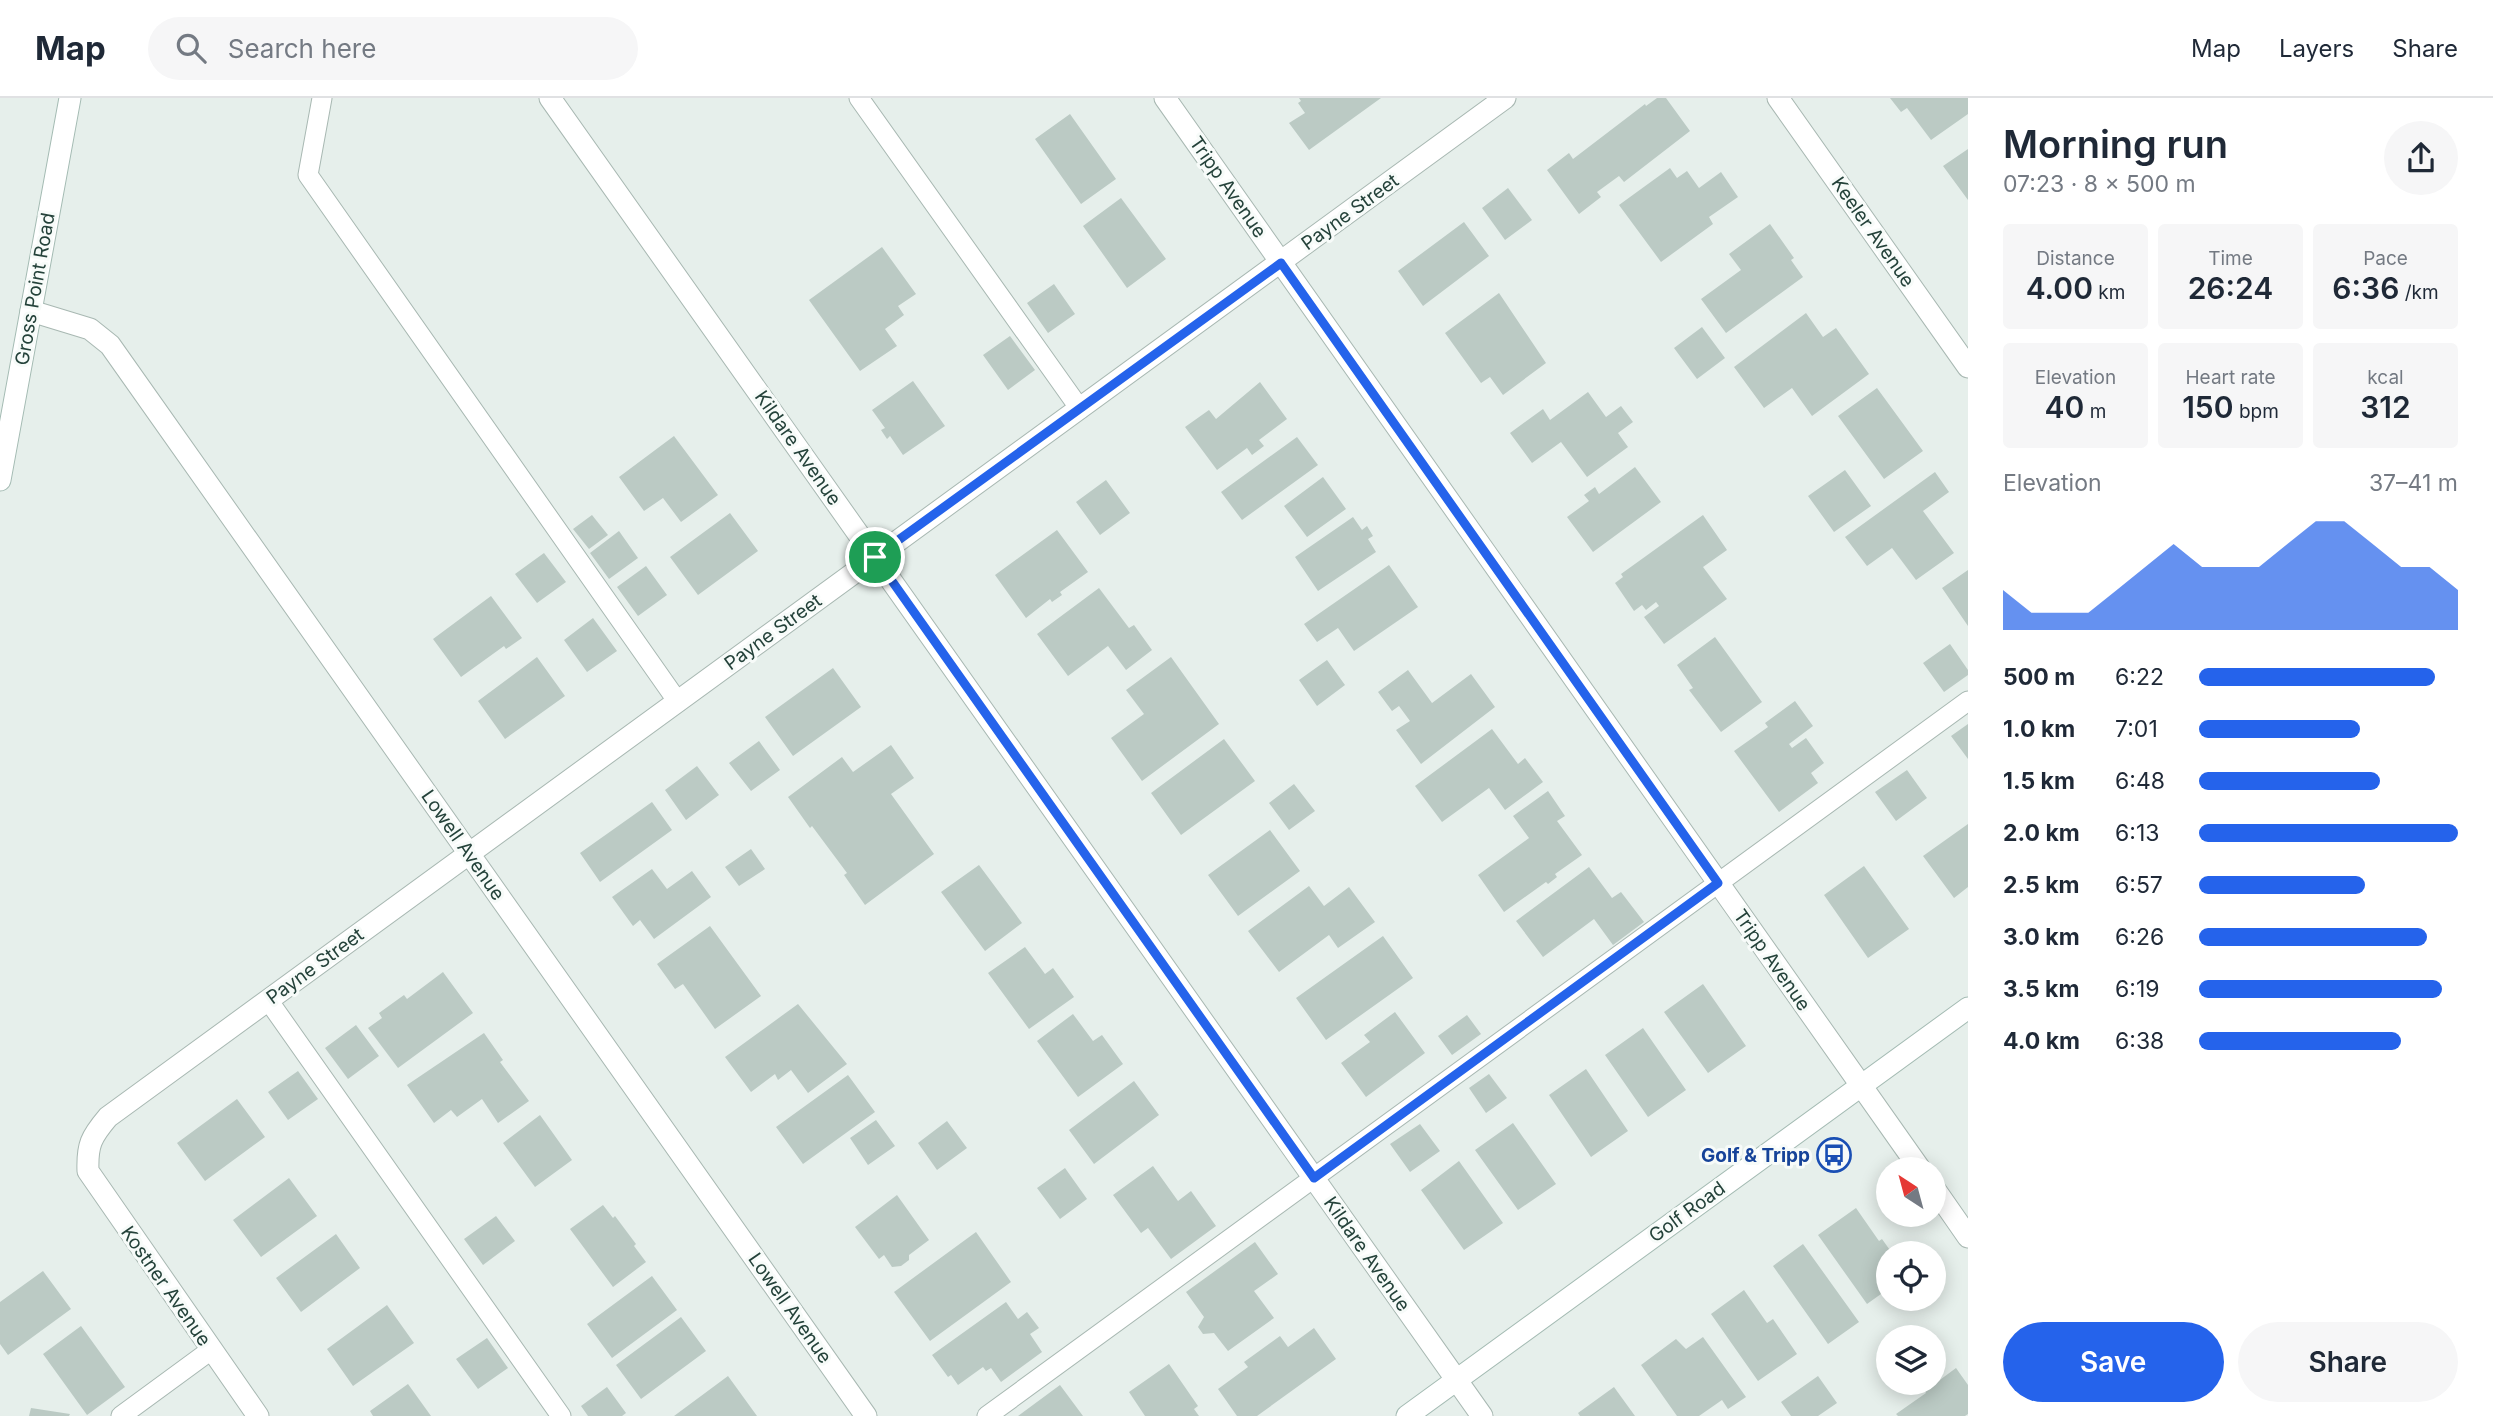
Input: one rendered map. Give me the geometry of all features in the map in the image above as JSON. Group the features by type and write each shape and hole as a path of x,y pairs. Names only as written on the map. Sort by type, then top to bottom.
{"street":[{"name":"Gross Point Road","path":"0,480 70,98"},
{"name":"Kildare Avenue","path":"550,98 1482,1416"},
{"name":"Tripp Avenue","path":"1165,98 1912,1157"},
{"name":"Payne Street","path":"88,1151 93,1135 107,1117 1281,263 1480,105 1505,98"},
{"name":"Keeler Avenue","path":"1778,98 1968,367"},
{"name":"Lowell Avenue","path":"31,311 90,329 110,345 866,1416"},
{"name":"Golf Road","path":"1407,1416 1968,1008"},
{"name":"Kostner Avenue","path":"88,1151 88,1171 99,1190 258,1416"},
{"path":"1946,1205 1968,1237"}],"lane":[{"path":"322,98 308,175 678,702"},
{"path":"859,98 1080,409"},
{"path":"987,1416 1968,701"},
{"path":"268,1000 561,1416"},
{"path":"121,1416 211,1350"}],"building":[{"path":"1299,98 1381,98 1309,150 1289,123 1305,113 1298,103 1301,101"},
{"path":"1657,98 1666,98 1690,131 1624,182 1619,176 1597,192 1601,197 1579,214 1547,170 1569,153 1573,159 1645,104 1646,106"},
{"path":"1890,98 1968,98 1968,114 1931,140 1907,108 1901,112"},
{"path":"1070,114 1116,179 1081,204 1035,139"},
{"path":"1968,149 1968,200 1943,166"},
{"path":"1670,168 1677,178 1687,171 1699,188 1721,172 1738,197 1709,217 1713,224 1661,262 1619,205"},
{"path":"1508,188 1532,220 1505,240 1482,208"},
{"path":"1121,198 1166,259 1127,288 1083,226"},
{"path":"1464,222 1489,256 1423,306 1398,271"},
{"path":"1770,224 1794,258 1791,260 1803,277 1726,333 1701,299 1741,270 1729,254"},
{"path":"882,247 916,294 898,306 904,315 885,329 897,346 860,371 809,300"},
{"path":"1054,284 1075,314 1048,333 1027,303"},
{"path":"1499,293 1546,363 1503,395 1490,377 1481,383 1445,333"},
{"path":"1806,313 1823,337 1836,328 1869,374 1812,416 1792,388 1764,408 1734,367"},
{"path":"1702,327 1725,358 1697,379 1674,348"},
{"path":"1010,336 1035,370 1008,390 983,355"},
{"path":"913,381 945,426 903,455 890,436 887,439 881,430 885,428 872,410"},
{"path":"1260,382 1287,419 1259,440 1264,446 1252,455 1247,448 1217,470 1185,427 1209,410 1216,419"},
{"path":"1877,388 1923,451 1884,479 1838,416"},
{"path":"1588,392 1606,417 1621,406 1633,422 1618,433 1628,447 1587,477 1561,442 1532,463 1510,433 1543,409 1550,420"},
{"path":"674,436 718,495 681,522 663,498 644,511 619,477"},
{"path":"1297,437 1318,465 1242,520 1221,492"},
{"path":"1635,467 1661,502 1593,552 1567,517 1589,501 1584,495 1595,487 1599,494"},
{"path":"1845,470 1871,506 1834,532 1808,496"},
{"path":"1935,472 1949,492 1923,511 1954,553 1916,580 1892,548 1867,566 1845,537"},
{"path":"1323,477 1346,509 1307,537 1284,506"},
{"path":"1106,480 1130,513 1100,535 1076,502"},
{"path":"730,513 758,551 698,595 670,557"},
{"path":"592,515 608,535 589,549 573,529"},
{"path":"1703,515 1727,550 1703,567 1727,599 1664,644 1644,617 1659,606 1656,602 1646,610 1642,605 1634,611 1615,583 1623,577 1621,574"},
{"path":"1353,517 1362,530 1367,526 1373,536 1368,539 1376,552 1318,591 1295,557"},
{"path":"1057,530 1088,572 1060,592 1062,595 1052,602 1050,599 1026,618 995,575"},
{"path":"619,531 638,558 609,579 590,553"},
{"path":"544,553 566,582 537,603 515,574"},
{"path":"1389,565 1418,607 1354,651 1338,628 1317,642 1304,624"},
{"path":"646,566 667,595 638,616 617,587"},
{"path":"1968,570 1968,626 1942,588"},
{"path":"1099,588 1129,628 1134,625 1152,650 1126,670 1108,646 1068,676 1037,634"},
{"path":"491,596 522,638 506,649 504,646 461,677 433,639"},
{"path":"593,618 617,651 587,672 564,640"},
{"path":"1715,637 1762,702 1721,732 1689,690 1693,688 1677,665"},
{"path":"1950,644 1968,670 1968,675 1944,692 1923,663"},
{"path":"537,657 565,696 505,739 478,701"},
{"path":"1171,657 1219,724 1142,781 1111,738 1144,714 1126,690"},
{"path":"1327,660 1345,685 1317,706 1299,680"},
{"path":"833,668 861,707 793,756 765,717"},
{"path":"1408,670 1432,703 1471,674 1495,707 1421,764 1396,730 1410,721 1399,706 1392,711 1378,692"},
{"path":"1795,701 1813,726 1789,744 1792,748 1806,738 1824,763 1811,773 1818,783 1779,812 1734,751 1768,727 1765,723"},
{"path":"1968,724 1968,759 1951,736"},
{"path":"1492,729 1518,764 1525,758 1543,782 1505,810 1489,788 1442,822 1415,786"},
{"path":"1224,739 1255,781 1181,835 1151,793"},
{"path":"759,741 780,770 751,791 729,763"},
{"path":"891,745 914,778 891,794 934,854 865,905 844,875 847,873 788,797 842,757 853,772"},
{"path":"697,766 719,795 686,820 665,790"},
{"path":"1907,770 1927,798 1896,821 1875,792"},
{"path":"1294,784 1315,811 1289,830 1269,803"},
{"path":"1548,791 1565,816 1557,821 1582,855 1555,874 1557,877 1548,884 1546,882 1504,912 1478,875 1529,838 1513,816"},
{"path":"652,802 672,830 600,882 580,853"},
{"path":"1968,824 1968,887 1954,898 1923,856"},
{"path":"1270,830 1300,871 1238,916 1208,875"},
{"path":"751,849 765,869 739,886 725,867"},
{"path":"979,865 1022,923 985,951 941,892"},
{"path":"1864,866 1909,929 1868,958 1824,895"},
{"path":"1589,867 1612,898 1621,892 1644,922 1613,945 1594,919 1543,957 1516,921"},
{"path":"652,869 667,889 692,871 711,897 654,939 640,920 633,926 612,897"},
{"path":"1309,886 1324,906 1349,887 1375,922 1338,948 1329,935 1279,972 1248,931"},
{"path":"710,926 761,996 715,1029 683,984 675,989 657,964"},
{"path":"1383,936 1413,978 1326,1040 1296,998"},
{"path":"1025,947 1045,974 1053,968 1074,997 1029,1029 988,973"},
{"path":"443,972 473,1013 398,1068 368,1028 382,1018 379,1013 404,995 407,999"},
{"path":"1703,984 1746,1046 1708,1073 1664,1012"},
{"path":"798,1004 847,1064 808,1093 791,1070 778,1080 775,1074 751,1092 725,1057"},
{"path":"1395,1012 1425,1053 1366,1097 1341,1063 1370,1042 1364,1035"},
{"path":"1073,1014 1093,1041 1102,1035 1123,1064 1078,1097 1037,1041"},
{"path":"1467,1015 1481,1034 1452,1055 1438,1036"},
{"path":"356,1025 379,1056 348,1079 325,1048"},
{"path":"1643,1028 1686,1090 1648,1117 1605,1055"},
{"path":"484,1033 503,1060 500,1062 529,1101 498,1123 482,1099 457,1117 451,1110 434,1123 407,1085"},
{"path":"1586,1069 1628,1131 1591,1157 1549,1095"},
{"path":"298,1071 318,1099 288,1120 268,1092"},
{"path":"1489,1074 1507,1098 1486,1113 1469,1088"},
{"path":"848,1075 875,1112 803,1164 776,1127"},
{"path":"1134,1081 1159,1115 1094,1164 1069,1130"},
{"path":"237,1099 265,1137 205,1181 177,1143"},
{"path":"540,1115 572,1160 535,1187 503,1143"},
{"path":"876,1120 895,1146 868,1165 850,1138"},
{"path":"947,1121 967,1148 937,1170 918,1143"},
{"path":"1513,1123 1556,1184 1518,1210 1475,1150"},
{"path":"1420,1124 1440,1151 1410,1172 1390,1144"},
{"path":"1459,1161 1503,1223 1464,1250 1421,1190"},
{"path":"1153,1166 1178,1201 1191,1191 1216,1226 1171,1259 1148,1228 1141,1233 1113,1195"},
{"path":"1065,1168 1087,1199 1060,1219 1037,1188"},
{"path":"289,1178 317,1216 261,1257 233,1220"},
{"path":"897,1195 929,1240 909,1255 909,1260 901,1266 892,1267 884,1255 879,1259 855,1227"},
{"path":"603,1205 613,1218 615,1216 646,1262 613,1287 570,1229"},
{"path":"1856,1208 1879,1241 1876,1241 1876,1298 1867,1304 1818,1235"},
{"path":"496,1216 515,1241 483,1265 464,1239"},
{"path":"976,1232 1011,1282 930,1341 894,1292"},
{"path":"336,1234 360,1268 301,1312 276,1278"},
{"path":"1255,1242 1278,1274 1254,1291 1274,1318 1228,1351 1214,1333 1203,1334 1198,1327 1204,1317 1186,1292"},
{"path":"1803,1244 1859,1322 1828,1344 1773,1266"},
{"path":"43,1271 71,1309 8,1355 0,1344 0,1302"},
{"path":"652,1276 677,1310 612,1358 587,1324"},
{"path":"1744,1290 1767,1323 1773,1319 1797,1354 1758,1381 1711,1314"},
{"path":"1006,1302 1018,1319 1027,1312 1039,1328 1030,1334 1042,1352 1001,1382 991,1368 986,1371 983,1367 958,1385 951,1375 948,1377 932,1355"},
{"path":"387,1305 414,1343 353,1386 327,1349"},
{"path":"681,1317 706,1351 641,1399 616,1365"},
{"path":"81,1326 125,1387 87,1415 43,1354"},
{"path":"1314,1328 1336,1359 1257,1416 1237,1416 1218,1389 1248,1367 1244,1362 1280,1336 1288,1347"},
{"path":"1703,1337 1746,1397 1728,1409 1722,1400 1699,1416 1677,1416 1641,1365 1676,1339 1686,1349"},
{"path":"487,1338 508,1368 478,1389 456,1359"},
{"path":"1169,1364 1198,1406 1194,1409 1199,1416 1145,1416 1129,1392"},
{"path":"1956,1368 1968,1385 1968,1414 1896,1414 1923,1395 1946,1395 1946,1375"},
{"path":"728,1376 757,1416 674,1416"},
{"path":"1818,1376 1837,1403 1818,1416 1791,1416 1781,1402"},
{"path":"408,1384 431,1416 373,1416 370,1411"},
{"path":"1060,1385 1083,1416 1018,1416"},
{"path":"607,1387 626,1413 622,1416 588,1416 581,1406"},
{"path":"1614,1387 1635,1416 1580,1416 1578,1413"},
{"path":"31,1408 70,1414 29,1416"}],"place":[{"name":"Golf & Tripp","path":"1834,1155"}],"route":[{"path":"1281,263 1718,883 1314,1178 875,557 1281,263"}]}
